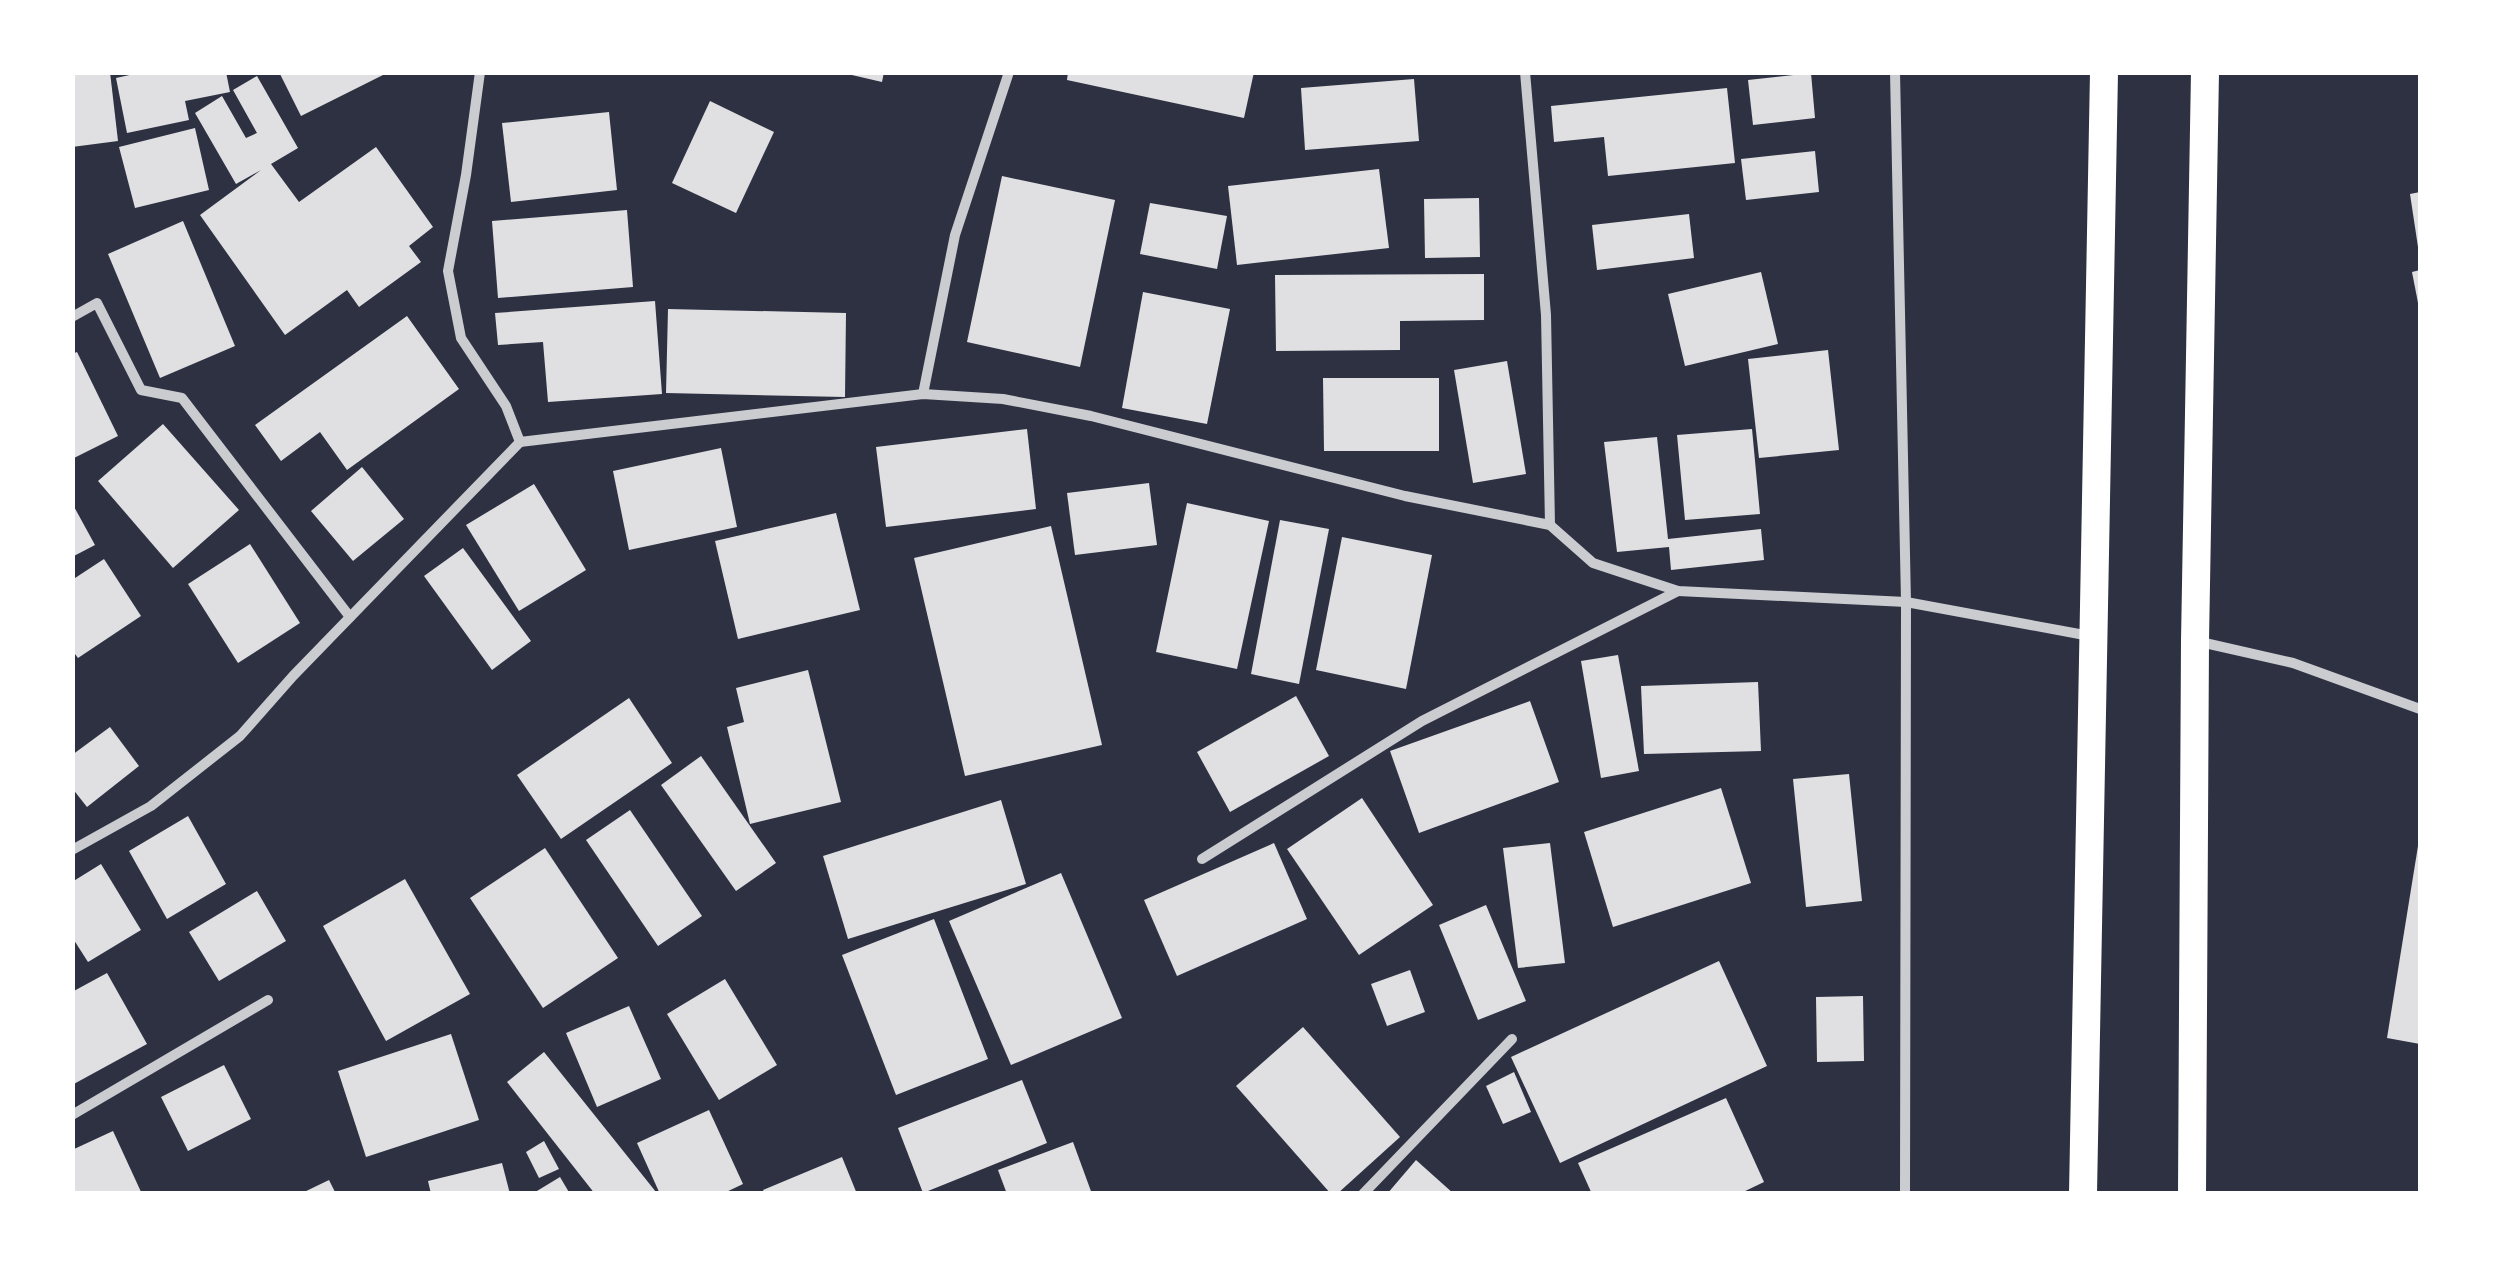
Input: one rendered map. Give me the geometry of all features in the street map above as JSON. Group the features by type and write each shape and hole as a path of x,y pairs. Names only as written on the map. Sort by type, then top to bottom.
{"highway":[{"path":"2084,1194 2104,72"},
{"path":"2192,1194 2195,641 2205,72"}],"street":[{"path":"480,72 448,271 461,338 506,406 520,442"},
{"path":"923,394 956,235 1008,72"},
{"path":"1525,72 1546,316 1550,525"},
{"path":"1895,72 1906,602 1905,1194"},
{"path":"72,318 97,303 140,390 182,398 350,617"},
{"path":"72,850 151,806 240,736 520,442 923,394 1002,399 1091,416 1387,492 1550,525 1593,563 1678,591 1906,602 2094,637"},
{"path":"1202,859 1422,721 1678,591"},
{"path":"2195,641 2293,663 2420,709"},
{"path":"72,1114 268,1000"},
{"path":"1363,1194 1512,1039"}],"building":[{"path":"72,72 110,72 118,141 72,147"},
{"path":"143,72 226,72 230,92 185,101 189,120 127,133 116,78"},
{"path":"279,72 389,72 301,116"},
{"path":"839,72 884,72 882,82"},
{"path":"1068,72 1254,72 1244,118 1067,80"},
{"path":"1811,73 1815,118 1753,125 1748,80"},
{"path":"257,76 298,148 271,164 299,202 376,147 433,227 409,246 421,262 359,307 347,290 285,335 200,215 261,170 236,184 195,113 222,96 246,138 257,133 233,90"},
{"path":"1414,79 1419,141 1305,150 1301,88"},
{"path":"1727,88 1735,163 1608,176 1604,137 1554,142 1551,106"},
{"path":"710,101 774,132 736,213 672,183"},
{"path":"609,112 617,190 511,202 502,123"},
{"path":"195,128 209,190 135,208 119,147"},
{"path":"1815,151 1819,192 1746,200 1741,159"},
{"path":"1379,169 1389,248 1237,265 1228,186"},
{"path":"1002,176 1115,200 1080,367 967,342"},
{"path":"2420,192 2420,247 2418,247 2410,194"},
{"path":"1479,198 1480,257 1425,258 1424,199"},
{"path":"1150,203 1227,216 1217,269 1140,254"},
{"path":"627,210 633,287 498,298 492,221"},
{"path":"1689,214 1694,258 1597,270 1592,225"},
{"path":"183,221 235,346 160,378 108,254"},
{"path":"2420,270 2420,308 2419,308 2412,272"},
{"path":"1761,272 1778,344 1685,366 1668,294"},
{"path":"1484,274 1484,320 1400,321 1400,350 1276,351 1275,275"},
{"path":"1143,292 1230,309 1207,424 1122,408"},
{"path":"655,301 662,394 548,402 543,342 498,345 495,313"},
{"path":"668,309 846,313 845,397 666,393"},
{"path":"407,316 459,389 347,470 320,432 281,461 255,425"},
{"path":"1828,350 1839,450 1759,458 1748,359"},
{"path":"77,352 118,436 72,459 72,354"},
{"path":"1507,361 1526,474 1473,483 1454,370"},
{"path":"1323,378 1439,378 1439,451 1324,451"},
{"path":"163,424 239,510 173,568 98,481"},
{"path":"1027,429 1036,509 886,527 876,447"},
{"path":"1752,429 1760,514 1685,520 1677,435"},
{"path":"1657,437 1668,539 1761,529 1764,560 1671,570 1669,547 1617,552 1604,442"},
{"path":"721,448 737,527 629,550 613,471"},
{"path":"362,467 404,519 353,561 311,511"},
{"path":"1149,483 1157,545 1075,555 1067,493"},
{"path":"534,484 586,570 519,611 466,525"},
{"path":"72,503 95,545 72,557"},
{"path":"1187,503 1269,521 1237,669 1156,652"},
{"path":"836,513 860,610 738,639 715,541"},
{"path":"1280,520 1329,529 1299,684 1251,674"},
{"path":"1051,526 1102,745 965,776 914,558"},
{"path":"1342,537 1432,555 1406,689 1316,670"},
{"path":"250,544 300,623 238,663 188,584"},
{"path":"463,548 531,641 492,670 424,576"},
{"path":"104,559 141,616 78,658 72,650 72,580"},
{"path":"1618,655 1639,771 1601,778 1581,661"},
{"path":"808,670 841,802 750,824 727,727 744,722 736,688"},
{"path":"1758,682 1761,751 1644,754 1641,686"},
{"path":"1296,696 1329,756 1230,812 1197,752"},
{"path":"629,698 672,763 561,839 517,775"},
{"path":"1530,701 1559,782 1419,833 1390,751"},
{"path":"110,727 139,766 87,807 72,788 72,755"},
{"path":"701,756 776,863 736,891 661,785"},
{"path":"1849,774 1862,901 1806,907 1793,779"},
{"path":"1721,788 1751,883 1613,927 1584,832"},
{"path":"1362,798 1433,905 1359,955 1287,849"},
{"path":"1001,800 1026,884 848,939 823,856"},
{"path":"630,810 702,916 658,946 586,840"},
{"path":"188,816 226,884 167,919 129,851"},
{"path":"1274,843 1307,919 1177,976 1144,900"},
{"path":"1550,843 1565,963 1518,968 1503,848"},
{"path":"2420,846 2420,1044 2387,1038"},
{"path":"545,848 618,958 543,1008 470,898"},
{"path":"101,864 141,930 88,962 72,937 72,882"},
{"path":"1061,873 1122,1018 1011,1065 949,921"},
{"path":"405,879 470,994 386,1041 323,926"},
{"path":"257,891 286,941 219,981 189,932"},
{"path":"1486,905 1526,1001 1478,1020 1439,925"},
{"path":"934,919 988,1059 896,1095 842,955"},
{"path":"1719,961 1767,1066 1560,1163 1511,1057"},
{"path":"1410,970 1425,1012 1387,1026 1371,984"},
{"path":"107,973 147,1044 72,1085 72,992"},
{"path":"725,979 777,1065 719,1100 667,1014"},
{"path":"1863,996 1864,1061 1817,1062 1816,997"},
{"path":"629,1006 661,1079 597,1107 566,1033"},
{"path":"1303,1027 1400,1137 1337,1194 1331,1194 1236,1086"},
{"path":"451,1034 479,1120 366,1157 338,1071"},
{"path":"544,1052 656,1192 595,1194 507,1082"},
{"path":"224,1065 251,1119 188,1151 161,1097"},
{"path":"1514,1072 1531,1112 1503,1124 1486,1086"},
{"path":"1022,1080 1047,1143 923,1193 898,1128"},
{"path":"1726,1098 1764,1182 1739,1194 1592,1194 1578,1163"},
{"path":"709,1110 743,1184 722,1194 660,1194 637,1143"},
{"path":"113,1131 142,1194 72,1194 72,1150"},
{"path":"544,1141 559,1169 539,1178 526,1152"},
{"path":"1073,1142 1092,1194 1007,1194 998,1170"},
{"path":"842,1157 857,1194 765,1194 763,1190"},
{"path":"1416,1160 1454,1194 1387,1194"},
{"path":"502,1163 510,1194 431,1194 428,1181"},
{"path":"560,1177 570,1194 532,1194"},
{"path":"329,1180 336,1194 300,1194"}]}
